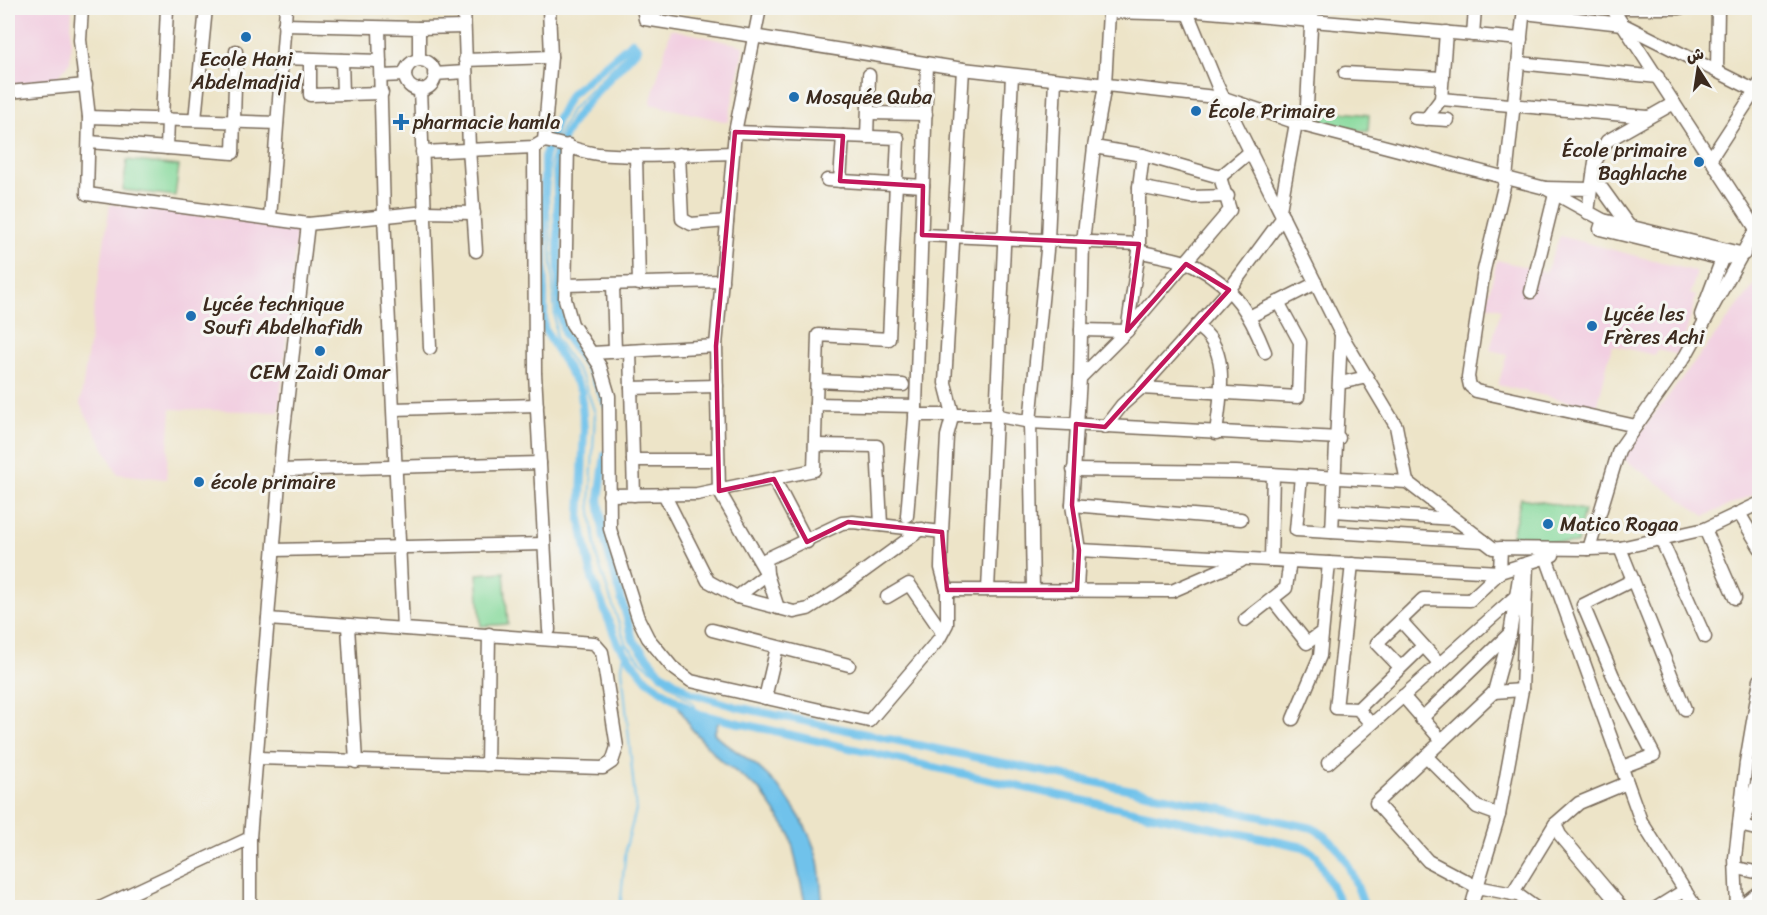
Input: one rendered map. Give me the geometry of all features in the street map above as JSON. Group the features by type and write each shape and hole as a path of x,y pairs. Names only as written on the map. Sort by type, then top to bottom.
{"street":[{"path":"82,8 80,40 89,117 87,194 308,224 426,212 474,213"},
{"path":"167,8 165,119 167,148"},
{"path":"195,120 206,8"},
{"path":"270,218 286,8"},
{"path":"464,8 469,148 476,251"},
{"path":"549,8 551,143 537,405 549,630"},
{"path":"643,8 645,19 927,64 1224,98 1301,125 1550,191 1603,220 1744,254"},
{"path":"760,8 735,132 733,153 716,346 718,460 719,491 767,574 778,608"},
{"path":"1473,34 1475,8"},
{"path":"1589,549 1619,450 1686,355 1758,229 1612,8"},
{"path":"1624,8 1680,8"},
{"path":"1717,70 1718,8"},
{"path":"1077,590 1079,550 1072,505 1080,378 1083,242 1094,147 1105,85 1109,12 1186,10 1311,13 1446,32 1521,39"},
{"path":"1186,10 1224,98 1341,334 1396,426 1407,482"},
{"path":"1636,426 1476,391 1470,386 1468,377 1484,270 1506,178 1524,10 1622,24 1758,89 1711,158"},
{"path":"1105,427 1122,405 1141,388 1229,290 1282,214 1301,125 1311,13"},
{"path":"285,25 379,28 464,27"},
{"path":"379,28 384,215 403,628"},
{"path":"418,28 419,60"},
{"path":"1446,32 1442,99 1420,119 1448,120"},
{"path":"88,142 233,153 236,51"},
{"path":"434,74 465,66 551,57"},
{"path":"282,58 380,61"},
{"path":"310,59 310,96 382,93"},
{"path":"342,60 343,94"},
{"path":"419,60 430,64 434,74 431,84 420,89 410,85 405,75 410,63 419,60"},
{"path":"1519,63 1658,77"},
{"path":"907,516 916,410 927,64"},
{"path":"551,143 565,285 572,324 600,366 609,396 610,529 638,618 658,652 677,672 691,681 868,721 939,639 947,624 947,590 941,568 942,532 947,436 953,414 945,383 963,69"},
{"path":"1345,73 1443,78"},
{"path":"381,76 405,75"},
{"path":"867,137 870,113 869,75"},
{"path":"988,590 994,415 1012,75"},
{"path":"1032,590 1030,422 1048,240 1055,80"},
{"path":"8,92 86,85"},
{"path":"420,89 430,348"},
{"path":"1442,99 1648,117"},
{"path":"1588,213 1595,162 1607,141 1674,103"},
{"path":"870,113 926,114"},
{"path":"89,117 277,123"},
{"path":"609,495 719,491 814,470 818,335 889,339 898,138 735,132"},
{"path":"840,181 843,136"},
{"path":"422,152 551,143 594,154 636,156 733,153"},
{"path":"1094,147 1143,154 1221,177"},
{"path":"1221,177 1251,151"},
{"path":"679,154 682,219 691,224 727,221"},
{"path":"1127,331 1139,248 1139,187 1143,154"},
{"path":"636,156 639,284"},
{"path":"1593,176 1629,226"},
{"path":"1080,378 1127,331 1230,210 1221,177"},
{"path":"827,180 923,186"},
{"path":"1139,187 1191,197 1228,196"},
{"path":"1550,191 1591,189"},
{"path":"1531,292 1550,191"},
{"path":"1603,220 1600,229 1722,258 1744,254"},
{"path":"250,908 250,838 280,470 308,224"},
{"path":"922,235 1083,242 1139,248 1196,266 1229,290 1251,316 1265,352"},
{"path":"1686,355 1722,258"},
{"path":"565,285 722,281"},
{"path":"1251,316 1316,283"},
{"path":"613,285 615,351"},
{"path":"1141,388 1298,397 1300,342 1278,302"},
{"path":"1196,326 1206,332 1220,358 1221,393 1216,433"},
{"path":"1081,330 1127,331"},
{"path":"1332,532 1339,438 1341,334"},
{"path":"592,353 716,346"},
{"path":"630,351 634,495"},
{"path":"1340,383 1367,377"},
{"path":"817,381 903,385"},
{"path":"631,388 717,386"},
{"path":"816,404 994,415 1030,422 1105,427 1339,438"},
{"path":"394,409 537,405"},
{"path":"815,445 877,446 881,525"},
{"path":"633,460 718,460"},
{"path":"280,470 540,463"},
{"path":"1073,470 1273,474 1407,482 1493,548 1620,548 1660,537 1705,529 1760,503"},
{"path":"1270,560 1273,474"},
{"path":"1300,476 1296,530 1484,541"},
{"path":"774,479 807,542"},
{"path":"664,494 703,574 716,587 737,597 794,612 808,609 922,529"},
{"path":"1072,505 1241,519"},
{"path":"1334,511 1455,519"},
{"path":"1739,513 1760,548"},
{"path":"767,574 766,559 848,522 942,532"},
{"path":"1705,529 1735,598"},
{"path":"1660,537 1705,637"},
{"path":"274,550 544,544"},
{"path":"1400,667 1377,643 1423,599 1470,600 1500,572 1502,548"},
{"path":"1620,548 1685,709"},
{"path":"1079,550 1500,572 1570,549"},
{"path":"1199,580 1200,556"},
{"path":"1546,557 1641,821 1696,908"},
{"path":"947,590 1172,591 1245,559"},
{"path":"1245,620 1286,588 1290,561"},
{"path":"1293,719 1320,656 1329,563"},
{"path":"1352,564 1336,708 1358,709 1371,724"},
{"path":"1524,564 1510,634 1494,692 1376,803 1428,861 1478,887 1512,894 1536,908"},
{"path":"1471,908 1499,815 1522,690 1524,564"},
{"path":"737,597 767,574"},
{"path":"1622,767 1654,755 1613,676 1583,605 1633,580"},
{"path":"887,597 909,584 942,632"},
{"path":"1328,763 1516,596"},
{"path":"1272,599 1307,643 1322,632"},
{"path":"257,758 603,768 612,762 617,747 600,647 584,640 268,619"},
{"path":"1401,621 1440,664"},
{"path":"348,626 356,762"},
{"path":"712,630 849,665"},
{"path":"487,765 489,634"},
{"path":"1421,719 1510,634"},
{"path":"1358,709 1423,646"},
{"path":"765,698 777,647"},
{"path":"1738,908 1735,858 1754,748 1760,680"},
{"path":"1494,692 1522,690"},
{"path":"1403,696 1442,741"},
{"path":"1426,756 1477,807 1499,815"},
{"path":"1741,825 1758,781"},
{"path":"1512,894 1555,824 1579,803 1627,783"},
{"path":"1555,824 1560,835 1622,908"},
{"path":"1741,825 1760,830"},
{"path":"100,908 250,838"},
{"path":"1737,868 1760,873"},
{"path":"1656,908 1685,890"},
{"path":"1738,908 1760,891"}],"highlighted area":[{"path":"735,132 843,136 840,181 923,186 922,235 1139,244 1127,331 1186,264 1229,290 1105,427 1076,424 1072,505 1079,550 1077,590 947,590 942,532 848,522 807,542 774,479 719,491 716,346"}],"shaded area":[{"path":"8,8 72,8 70,62 54,81 42,85 8,86"},
{"path":"671,29 744,46 728,122 650,104"},
{"name":"Lycée technique Soufi Abdelhafidh","path":"110,204 297,228 279,412 171,409 166,479 118,474 80,404"},
{"name":"Lycée les Frères Achi","path":"1560,236 1697,272 1690,294 1696,296 1680,355 1657,350 1654,355 1612,345 1597,408 1498,385 1507,354 1490,350 1501,309 1486,305 1497,260 1546,272"},
{"path":"1759,279 1759,492 1705,516 1621,457"}],"green space":[{"path":"1322,110 1369,115 1368,132 1322,123"},
{"path":"127,160 179,166 175,196 123,190"},
{"name":"Matico Rogaa","path":"1521,498 1584,510 1577,544 1511,539"},
{"path":"504,572 508,624 481,626 477,574"}],"water":[{"path":"675,700 699,714 720,719 714,733 758,767 787,798 803,822 814,848 819,867 823,907 806,907 790,834 761,791 719,759 691,728"}],"waterway":[{"path":"607,406 592,373 565,335 560,313 556,156 571,124 591,98 638,48 632,42 570,95 556,122 544,158 544,328 581,391 584,430 580,519 592,578 618,644 647,680 699,714 1043,792 1304,847 1316,855 1343,908"},
{"path":"556,140 571,110 632,48"},
{"path":"554,149 550,163 548,193 556,338 583,379 595,413 590,504 597,558 625,642 641,661 694,704 698,716"},
{"path":"605,455 599,499 604,538 633,640 659,671 691,693 737,707 1313,828 1324,835 1341,852 1352,872 1365,908"},
{"path":"620,908 626,847 636,810 622,668 625,643"}],"place":[{"name":"Ecole Hani Abdelmadjid","path":"246,37"},
{"name":"Mosquée Quba","path":"794,97"},
{"name":"École Primaire","path":"1196,111"},
{"name":"pharmacie hamla","path":"401,122"},
{"name":"École primaire Baghlache","path":"1699,162"},
{"name":"Lycée technique Soufi Abdelhafidh","path":"191,316"},
{"name":"Lycée les Frères Achi","path":"1592,326"},
{"name":"CEM Zaidi Omar","path":"320,351"},
{"name":"école primaire","path":"199,482"},
{"name":"Matico Rogaa","path":"1548,524"}]}
